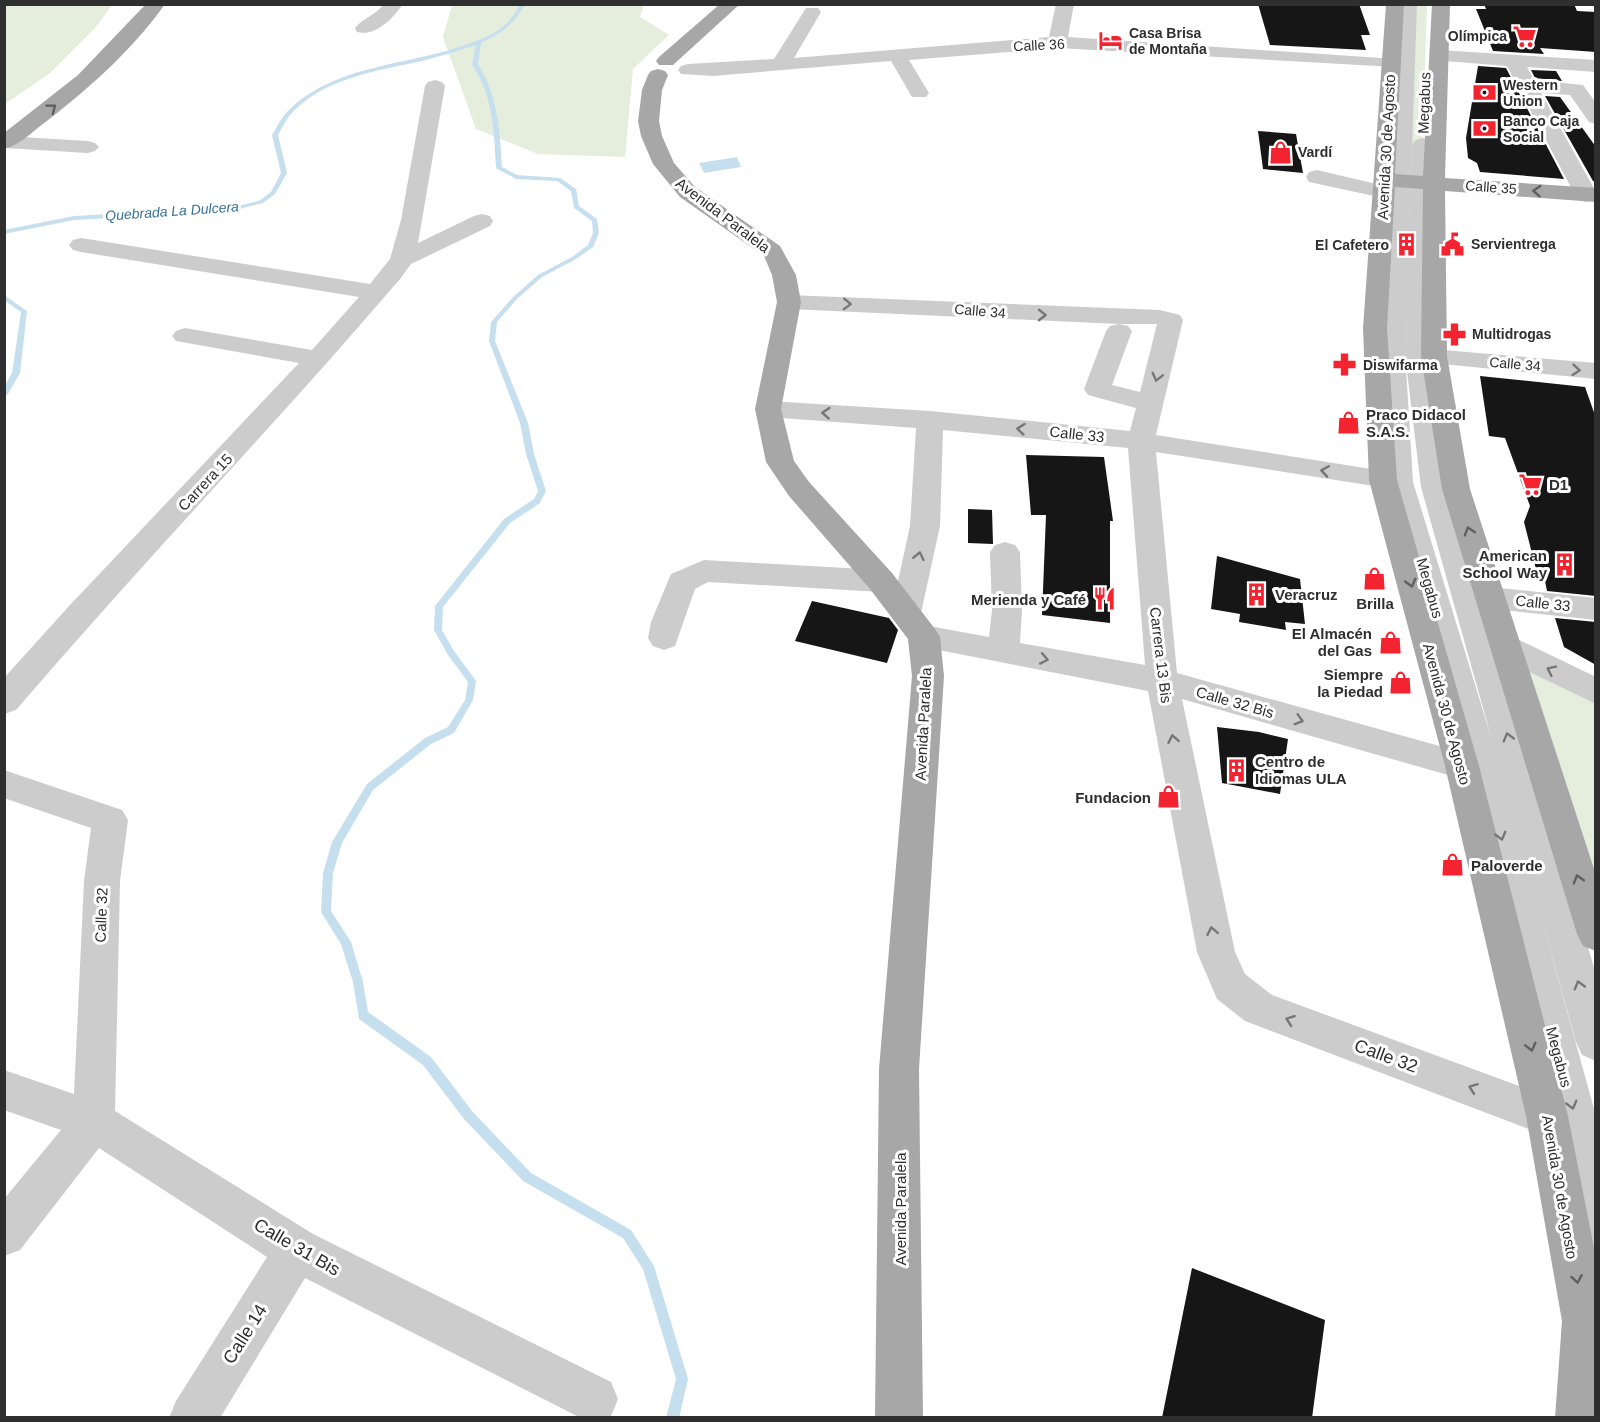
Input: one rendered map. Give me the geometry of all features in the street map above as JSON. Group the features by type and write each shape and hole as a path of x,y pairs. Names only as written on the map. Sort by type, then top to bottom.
{"main road":[{"path":"5,142 70,95 107,60 156,4"},
{"path":"688,70 674,77 662,68 731,4"},
{"name":"Avenida 30 de Agosto","path":"1395,4 1390,63 1390,185 1376,327 1383,480 1473,767 1547,1116 1585,1321 1579,1418"},
{"path":"1441,4 1428,183 1434,356 1456,489 1506,647 1531,771 1596,934"},
{"path":"4,122 42,94 85,53"},
{"name":"Avenida Paralela","path":"662,68 652,88 648,103 649,134 671,174 685,189 772,251 782,265 788,284 789,302 768,409 780,462 799,489 881,581 915,625 928,676 899,1069 899,1418"},
{"name":"Calle 35","path":"1390,185 1428,183 1591,195"}],"street":[{"path":"364,28 385,16 394,4"},
{"path":"1058,42 1065,4"},
{"name":"Megabus","path":"1408,4 1390,185 1392,352 1399,482 1473,767 1578,1128 1596,1228"},
{"name":"Megabus","path":"1427,4 1428,183 1418,355 1435,487 1531,771 1596,1042"},
{"path":"780,65 812,12"},
{"name":"Calle 36","path":"688,70 780,65 1058,42 1390,63"},
{"path":"897,55 919,93"},
{"path":"1439,56 1596,66"},
{"path":"1514,61 1591,195"},
{"name":"Carrera 15","path":"4,701 81,613 318,359 402,259 412,220 435,86"},
{"path":"1528,86 1576,89 1596,118"},
{"path":"5,142 88,147"},
{"path":"1317,177 1390,185"},
{"name":"Carrera 15","path":"402,259 482,221"},
{"path":"81,245 375,292"},
{"name":"Calle 34","path":"789,302 944,308 1026,314 1160,317 1171,320"},
{"name":"Carrera 13 Bis","path":"1171,320 1142,441 1162,681 1216,952 1231,986"},
{"path":"1119,331 1097,389 1151,404"},
{"path":"184,336 318,359"},
{"name":"Calle 34","path":"1434,356 1596,372"},
{"name":"Calle 33","path":"768,409 930,420 1142,441 1383,480"},
{"path":"915,625 925,526 930,420"},
{"path":"1004,651 1008,610 1005,552"},
{"path":"664,638 667,622 682,582 705,571 881,581"},
{"name":"Calle 33","path":"1490,598 1596,609"},
{"name":"Calle 32 Bis","path":"915,625 1004,651 1162,681 1473,767 1531,771"},
{"path":"1506,647 1596,692"},
{"name":"Calle 32","path":"4,784 110,820 102,881 94,1121"},
{"name":"Calle 32","path":"1231,986 1259,1008 1547,1116"},
{"name":"Calle 31 Bis","path":"4,1090 94,1121 297,1250 594,1399"},
{"path":"4,1234 94,1121"},
{"name":"Calle 14","path":"193,1418 297,1250"}],"green space":[{"path":"5,4 112,5 95,28 50,73 5,104"},
{"path":"452,5 644,5 640,17 669,35 633,69 625,157 538,154 476,129 443,37"},
{"path":"1408,5 1427,5 1421,182 1398,181"},
{"path":"1506,647 1595,692 1595,934"}],"water":[{"path":"737,157 741,167 704,173 699,163"}],"building":[{"path":"1258,4 1359,4 1370,35 1361,35 1366,50 1270,45"},
{"name":"Olímpica","path":"1484,4 1574,4 1577,11 1596,12 1596,52 1540,48 1544,54 1493,51 1476,9 1486,9"},
{"path":"1478,66 1506,68 1564,179 1480,172 1477,163 1468,158 1466,138"},
{"path":"1531,70 1556,71 1562,81 1535,78"},
{"path":"1545,96 1560,97 1596,147 1596,182 1593,181"},
{"name":"Vardí","path":"1258,131 1296,134 1303,173 1263,169"},
{"path":"1480,376 1585,387 1596,418 1596,596 1547,591 1545,581 1539,581 1524,522 1530,506 1505,438 1489,436"},
{"path":"1026,455 1104,457 1113,521 1110,521 1110,623 1042,615 1046,515 1031,515"},
{"path":"968,509 992,510 993,544 968,543"},
{"name":"Veracruz","path":"1217,556 1300,579 1305,624 1285,622 1286,630 1239,622 1240,614 1211,609"},
{"path":"812,601 889,618 898,630 887,663 795,641"},
{"path":"1555,618 1596,622 1596,665 1564,647"},
{"path":"1217,727 1259,732 1288,739 1280,794 1222,783"},
{"path":"1192,1268 1325,1320 1312,1418 1162,1418"}],"waterway":[{"name":"Quebrada La Dulcera","path":"479,42 506,27 523,4"},
{"name":"Quebrada La Dulcera","path":"4,232 74,218 232,209 261,202 273,193 284,173 275,135 288,114 312,94 337,81 364,72 451,52 479,42"},
{"path":"479,42 475,64 492,100 499,168 516,177 558,179 574,190 576,207 595,220 596,233 591,246 540,276 515,298 494,322 492,341 524,423 530,454 542,491 537,501 507,521 439,606 438,630 451,653 472,681 469,700 451,730 428,741 370,787 337,842 328,873 326,912 346,942 358,982 363,1015 427,1061 468,1115 527,1177 627,1234 648,1266 682,1379 672,1418"},
{"name":"Quebrada La Dulcera","path":"4,297 24,311 16,373 4,394"}],"place":[{"name":"Olímpica","path":"1525,36"},
{"name":"Casa Brisa de Montaña","path":"1111,41"},
{"name":"Western Union","path":"1485,93"},
{"name":"Banco Caja Social","path":"1485,129"},
{"name":"Vardí","path":"1280,152"},
{"name":"Servientrega","path":"1453,244"},
{"name":"El Cafetero","path":"1407,245"},
{"name":"Multidrogas","path":"1454,334"},
{"name":"Diswifarma","path":"1345,365"},
{"name":"Praco Didacol S.A.S.","path":"1348,423"},
{"name":"D1","path":"1531,484"},
{"name":"American School Way","path":"1565,564"},
{"name":"Brilla","path":"1375,579"},
{"name":"Veracruz","path":"1257,594"},
{"name":"Merienda y Café","path":"1104,599"},
{"name":"El Almacén del Gas","path":"1390,642"},
{"name":"Siempre la Piedad","path":"1401,683"},
{"name":"Centro de Idiomas ULA","path":"1237,770"},
{"name":"Fundacion","path":"1169,797"},
{"name":"Paloverde","path":"1453,865"}]}
